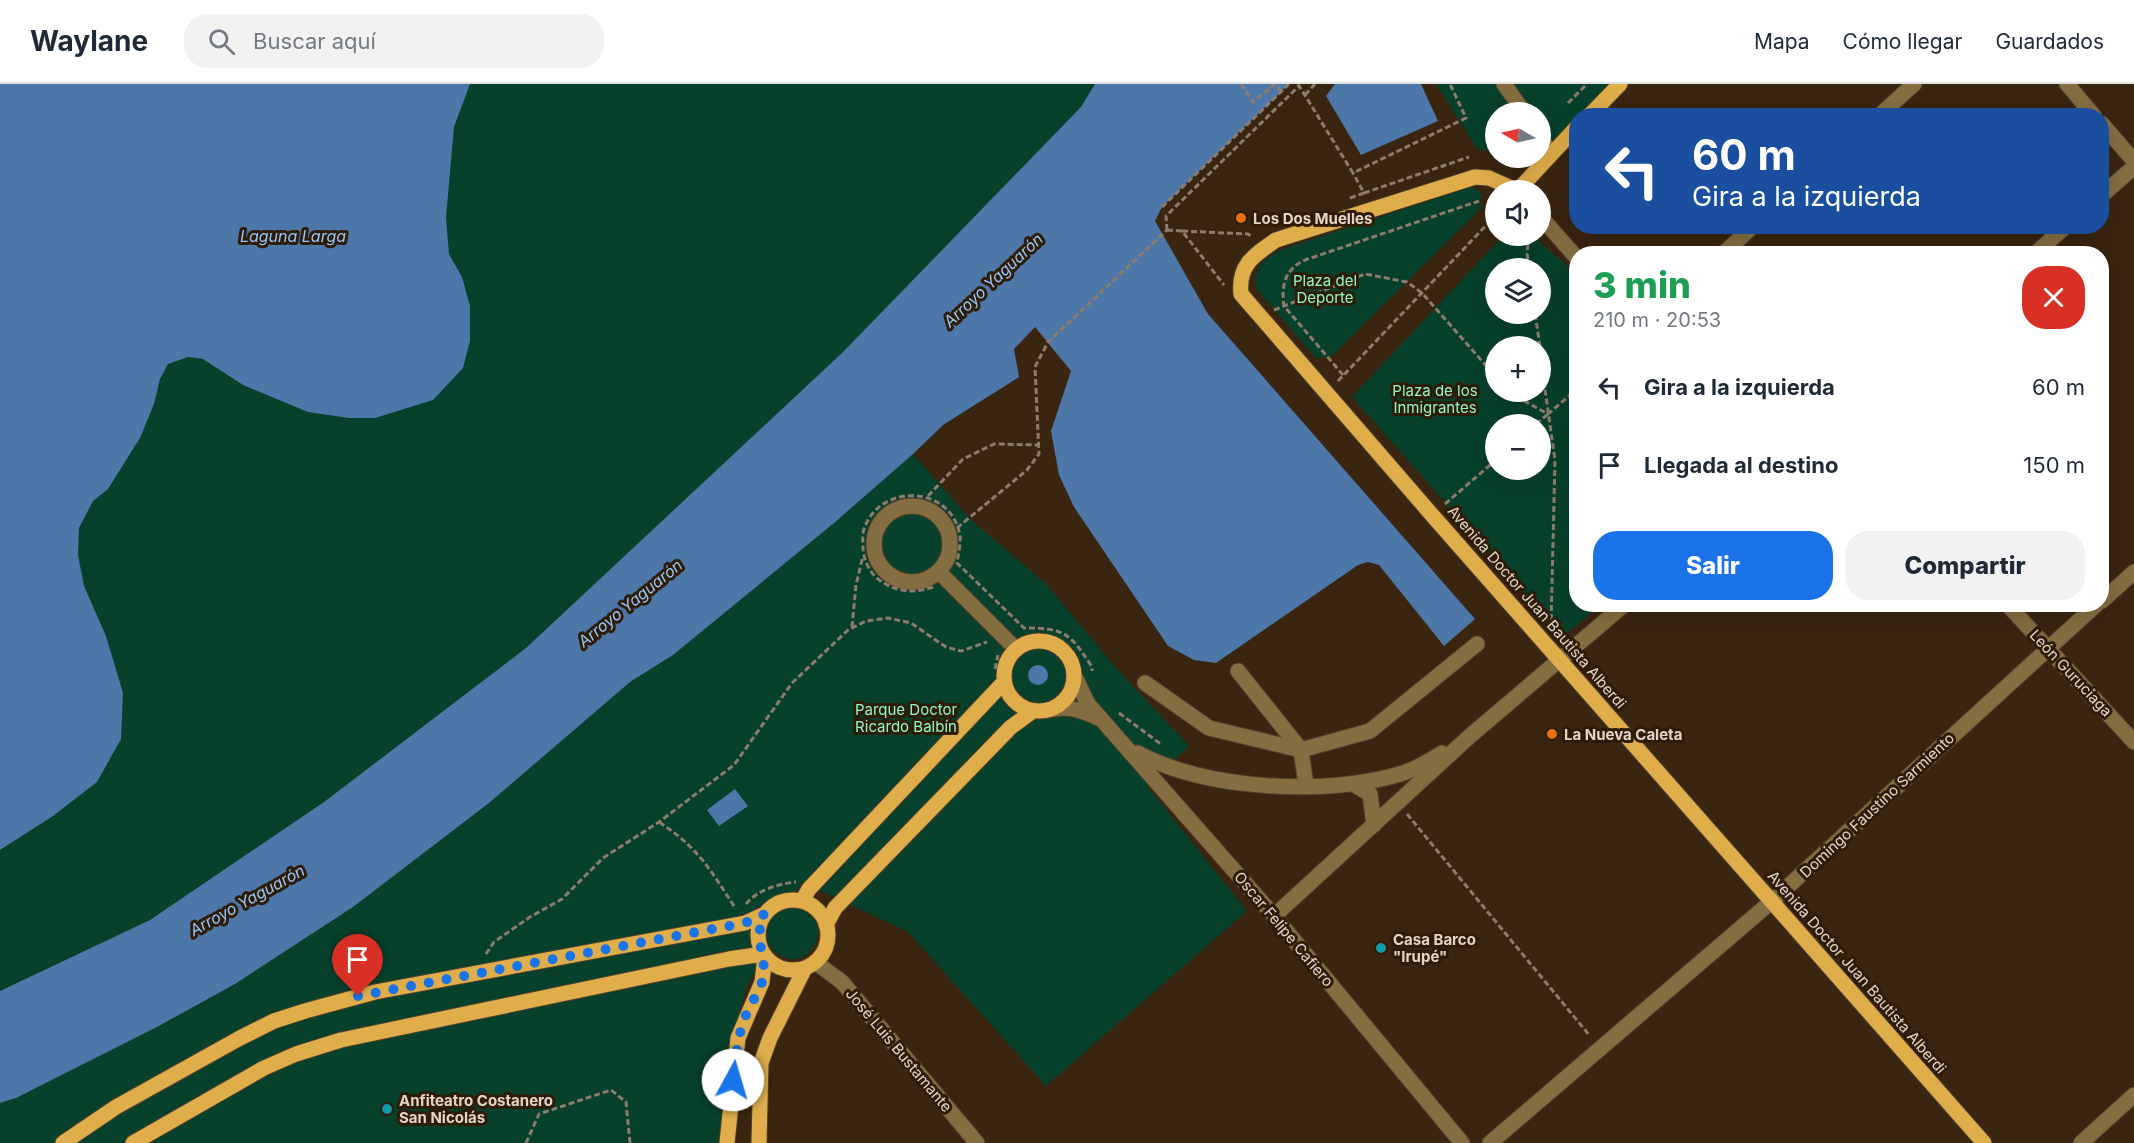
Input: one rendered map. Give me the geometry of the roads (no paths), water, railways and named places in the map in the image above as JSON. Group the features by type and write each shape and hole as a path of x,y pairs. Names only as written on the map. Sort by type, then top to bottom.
{"main road":[{"path":"1597,108 1620,84"},
{"path":"1551,153 1569,135"},
{"path":"1526,180 1537,168"},
{"name":"Avenida Doctor Juan Bautista Alberdi","path":"1494,180 1475,177 1276,240 1254,255 1240,278 1241,294 1432,515 1984,1143"},
{"path":"1037,641 1058,646 1066,654 1074,675 1074,684 1065,700 1050,710 1033,711 1014,702 1004,682 1006,664 1016,649 1026,643 1037,641"},
{"path":"802,901 809,889 1004,682"},
{"path":"826,925 835,908 1011,727 1033,711"},
{"path":"63,1143 116,1107 274,1021 375,992 745,923 765,914 781,901 802,901 820,912 826,925 826,945 810,965 770,1038 761,1063 759,1143"},
{"path":"727,1143 738,1038 762,982 764,955 758,933 765,914"},
{"path":"764,955 771,962 787,969 810,965"},
{"path":"133,1143 264,1068 341,1040 729,959 764,955"}],"street":[{"path":"1504,84 1517,102"},
{"path":"1888,108 1914,84"},
{"path":"2067,84 2087,108"},
{"path":"2109,132 2134,161"},
{"path":"2109,189 2134,167"},
{"path":"1551,228 1569,248"},
{"path":"1732,246 1745,234"},
{"path":"2044,246 2057,234"},
{"path":"938,579 950,551 947,527 940,517 930,510 913,506 895,510 885,517 874,541 875,554 881,566 890,575 909,582 938,579 1016,649"},
{"path":"2109,595 2134,572"},
{"path":"1274,916 1470,736 1555,653 1614,612"},
{"name":"León Guruciaga","path":"2014,612 2134,742"},
{"name":"Domingo Faustino Sarmiento","path":"1490,1143 1771,902 2088,612"},
{"path":"1145,683 1209,728 1301,750 1370,731 1477,644"},
{"path":"1238,670 1301,750 1306,785"},
{"name":"Oscar Felipe Cafiero","path":"1074,675 1088,704 1100,719 1128,747 1274,916 1462,1143"},
{"name":"Oscar Felipe Cafiero","path":"1050,710 1057,708 1085,712 1100,719"},
{"path":"1128,747 1175,770 1229,782 1282,786 1353,784 1401,774 1430,761 1470,736"},
{"path":"1353,784 1370,794 1374,825"},
{"name":"José Luis Bustamante","path":"810,965 842,982 977,1143"},
{"path":"2081,1143 2134,1095"}],"water":[{"name":"Laguna Larga","path":"0,84 470,84 454,127 446,217 449,254 462,277 470,306 470,341 463,368 433,400 375,418 349,418 308,412 243,385 203,359 188,357 168,364 160,379 154,404 140,438 108,489 93,501 79,528 78,555 84,586 106,636 123,693 121,739 97,782 53,816 0,850"},
{"name":"Arroyo Yaguarón","path":"1095,84 1289,84 1162,207 1155,221 1208,314 1475,619 1444,646 1379,565 1368,562 1358,565 1216,663 1194,660 1168,646 1074,507 1059,475 1051,431 1071,371 1035,327 1014,349 1019,377 943,425 834,523 673,655 630,682 489,803 353,907 235,984 157,1027 16,1098 0,1103 0,991 150,920 324,802 526,648 843,352 1081,107"},
{"path":"1335,84 1421,84 1438,121 1361,155 1326,96"},
{"path":"1038,665 1045,668 1048,675 1045,682 1038,685 1031,682 1028,675 1031,668"},
{"path":"735,789 748,806 719,826 707,810"}],"place":[{"name":"Los Dos Muelles","path":"1241,218"},
{"name":"La Nueva Caleta","path":"1552,734"},
{"name":"Casa Barco \"Irupé\"","path":"1381,948"},
{"name":"Anfiteatro Costanero San Nicolás","path":"387,1109"}],"park label":[{"name":"Plaza del Deporte","path":"1325,288"},
{"name":"Plaza de los Inmigrantes","path":"1435,398"},
{"name":"Parque Doctor Ricardo Balbín","path":"906,718"}]}
